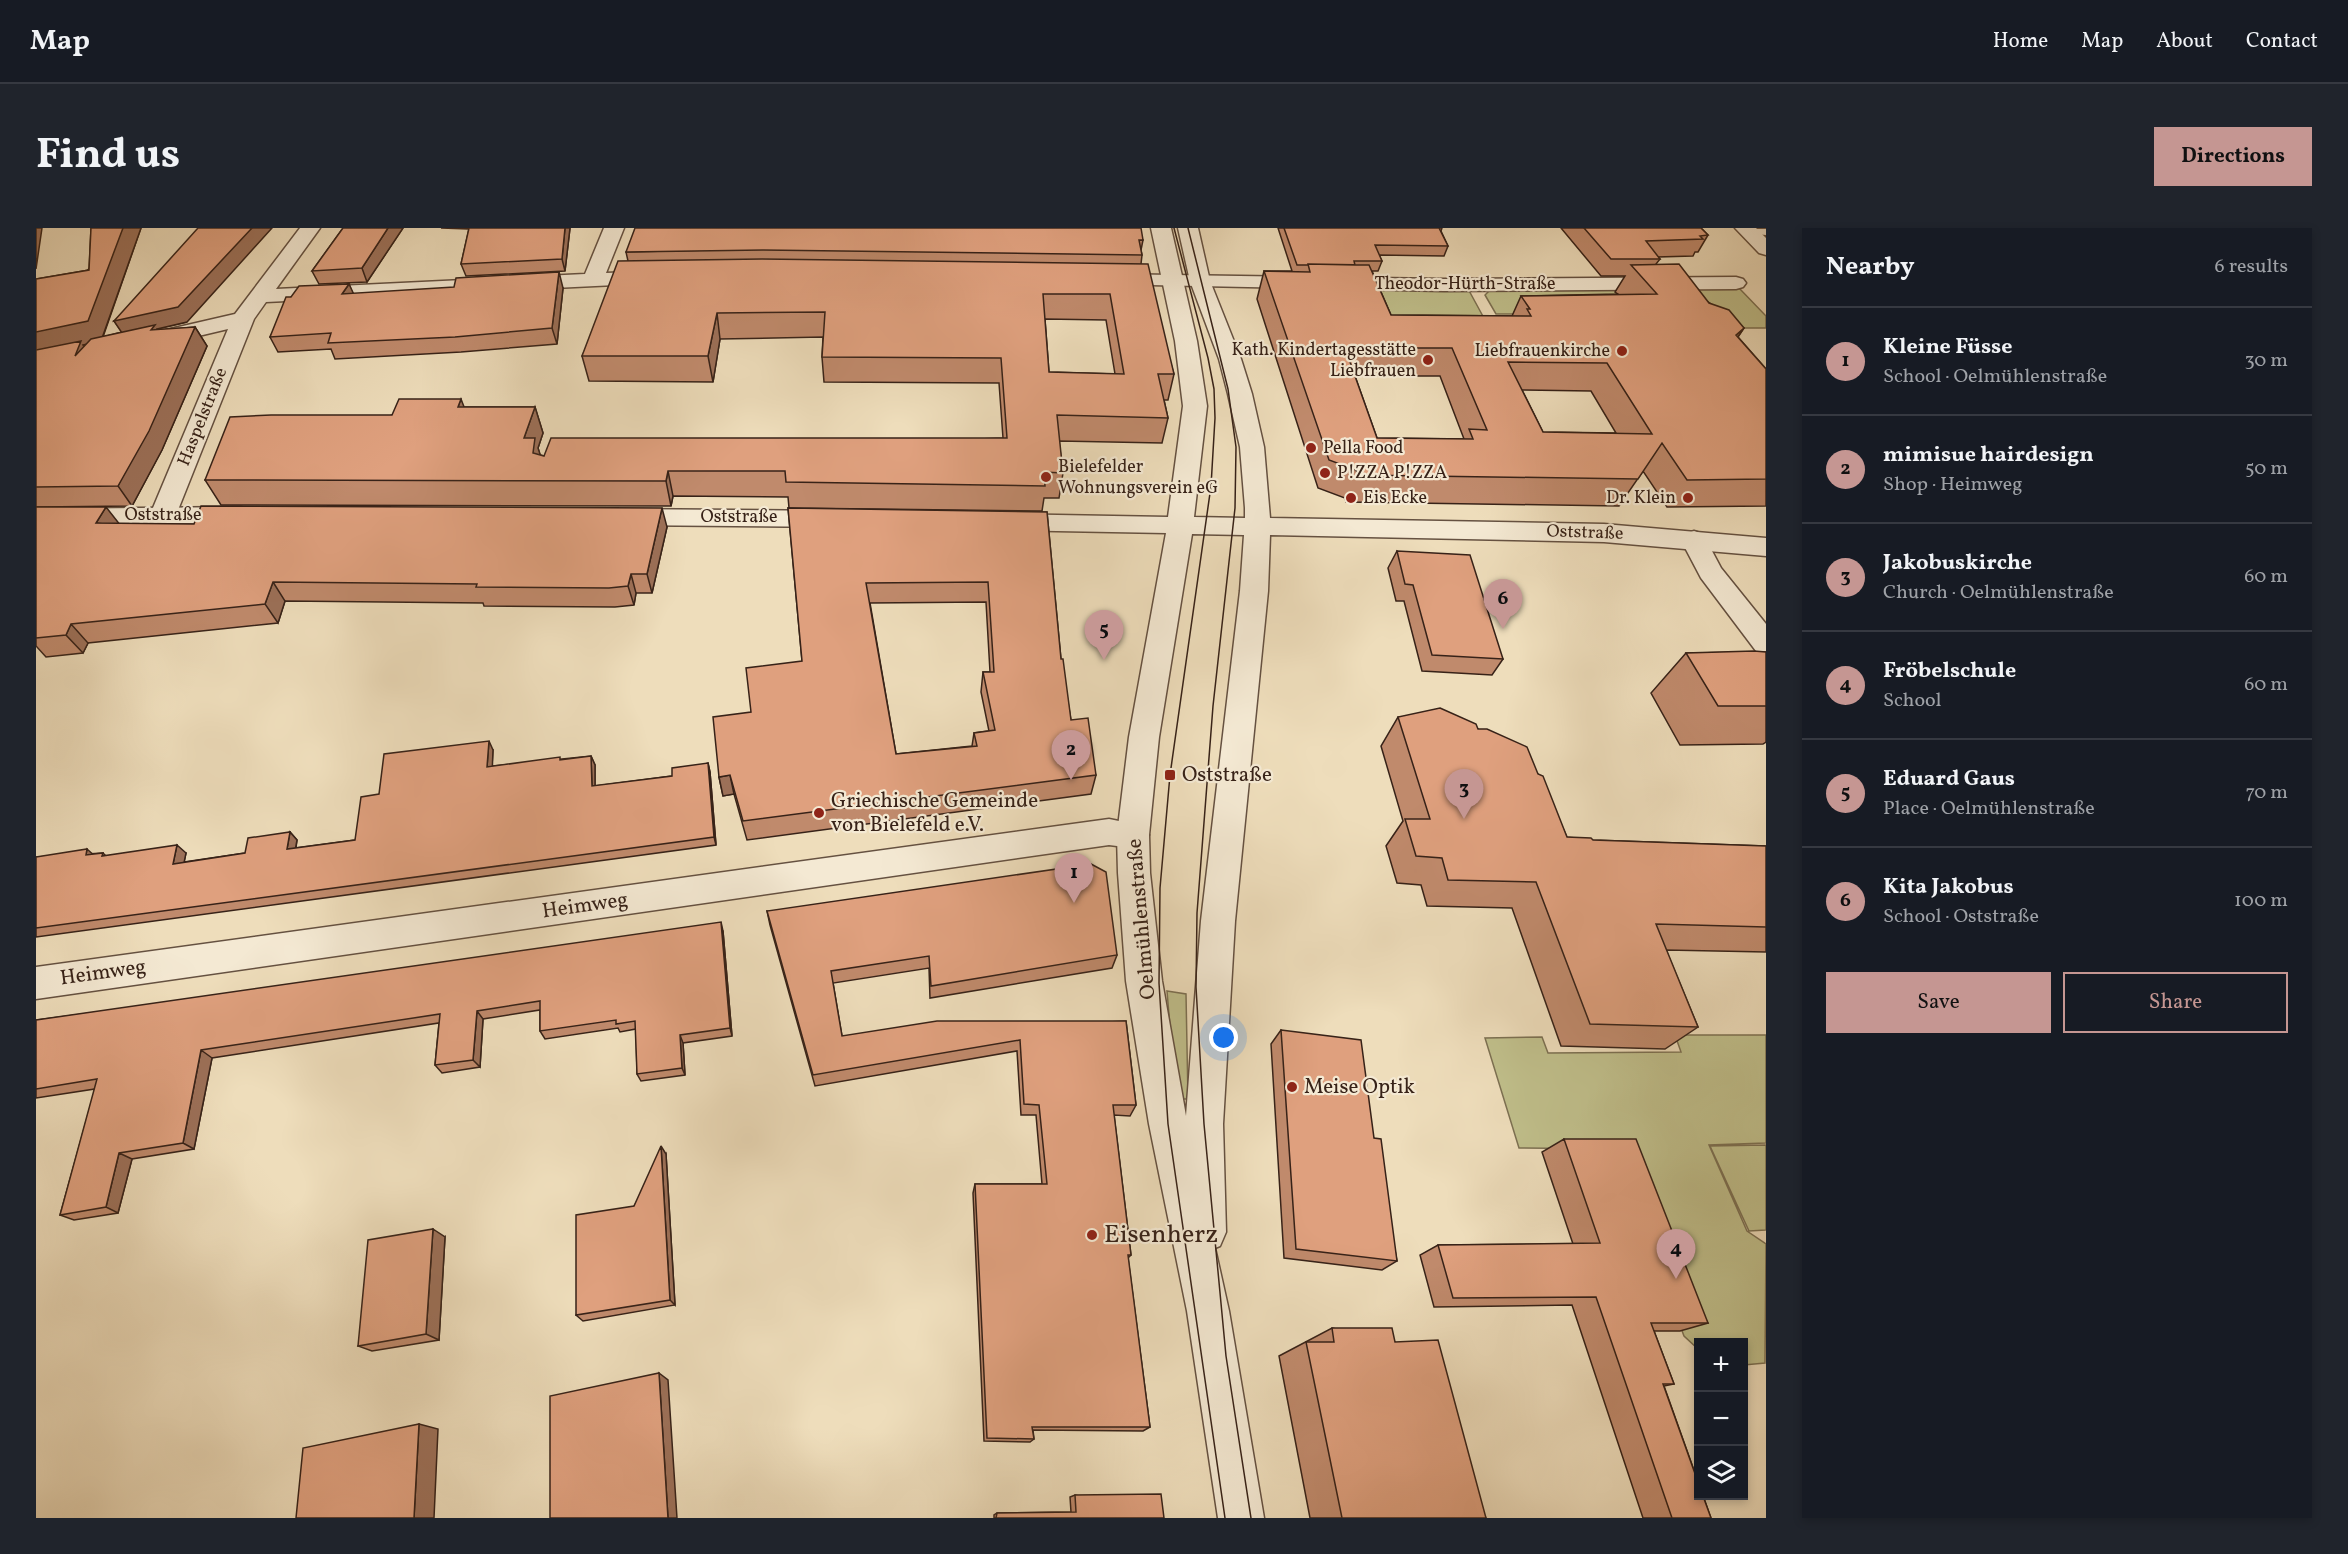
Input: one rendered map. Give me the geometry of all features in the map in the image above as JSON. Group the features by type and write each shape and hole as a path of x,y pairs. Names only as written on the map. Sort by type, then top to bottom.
{"street":[{"name":"Haspelstraße","path":"163,515 243,319 310,228"},
{"path":"594,278 614,228"},
{"path":"1161,228 1188,281"},
{"path":"1188,228 1188,281"},
{"path":"1753,230 1766,249"},
{"path":"258,296 594,278 679,277"},
{"name":"Theodor-Hürth-Straße","path":"1090,279 1473,285 1736,283"},
{"name":"Oelmühlenstraße","path":"1188,281 1186,341 1196,406 1180,525 1144,737 1133,835 1134,873 1144,981 1168,1124 1208,1311 1241,1518"},
{"name":"Oelmühlenstraße","path":"1188,281 1227,349 1240,394 1252,447 1257,486 1258,527 1254,591 1218,921 1204,1114 1208,1311"},
{"path":"131,345 243,319"},
{"name":"Oststraße","path":"36,517 269,515"},
{"name":"Oststraße","path":"600,517 860,520"},
{"name":"Oststraße","path":"981,522 1604,533 1766,547"},
{"path":"1694,540 1710,572 1766,644"},
{"name":"Heimweg","path":"36,982 1109,832 1133,835"}],"shaded area":[{"path":"1353,287 1467,287 1491,331 1381,341"},
{"path":"1739,288 1766,316 1766,328 1741,328 1630,314 1496,314 1485,295 1490,290"},
{"path":"1167,991 1186,994 1188,1099 1176,1099"},
{"path":"1675,1035 1766,1035 1766,1143 1709,1145 1747,1231 1766,1244 1765,1363 1748,1365 1748,1338 1694,1338 1694,1345 1684,1336 1614,1149 1519,1148 1485,1038 1542,1037 1548,1053 1681,1052"},
{"path":"1766,1145 1766,1230 1749,1231 1710,1146"}],"building":[{"path":"91,228 123,228 88,321 36,332 36,279 89,270"},
{"path":"198,228 252,228 178,307 114,321"},
{"path":"343,228 388,228 362,268 312,271"},
{"path":"469,228 565,228 562,259 461,264"},
{"path":"635,228 1141,228 1143,240 1139,240 1142,255 763,250 626,252"},
{"path":"1284,228 1439,228 1448,246 1375,245 1382,261 1354,261 1355,265 1297,265"},
{"path":"1584,228 1701,228 1708,235 1700,236 1703,239 1646,241 1660,259 1611,259"},
{"path":"762,259 1148,264 1174,374 1158,374 1168,418 1057,415 1063,473 1044,472 1045,486 786,482 785,471 668,471 666,481 205,480 230,417 392,415 399,399 461,399 458,407 535,407 524,438 535,438 533,453 544,456 551,438 1007,438 1001,358 822,357 825,312 717,313 708,356 582,356 618,261","holes":["1043,294 1110,294 1124,374 1049,372"]},
{"path":"1308,264 1369,265 1391,315 1531,316 1527,309 1530,309 1521,296 1657,294 1631,265 1679,264 1709,303 1729,310 1744,328 1736,335 1766,369 1766,479 1687,480 1662,443 1638,479 1358,475 1356,470 1329,460 1264,271 1310,272","holes":["1345,348 1452,348 1487,430 1469,429 1473,439 1377,438","1508,362 1607,363 1652,434 1543,432"]},
{"path":"559,272 552,328 455,337 328,343 331,333 270,337 286,297 291,297 299,286 349,284 342,294 454,287 456,278"},
{"path":"155,325 151,330 195,327 149,431 118,486 36,487 36,350 81,341 75,356 91,339"},
{"path":"201,506 662,508 647,574 631,574 628,586 609,588 476,587 477,584 273,582 265,604 71,624 66,635 36,638 36,507 106,507 96,523 194,524"},
{"path":"788,508 1047,512 1061,659 1063,659 1071,720 1088,718 1096,775 743,821 730,775 719,777 713,717 751,712 746,668 802,661","holes":["988,582 994,672 983,672 995,730 974,733 977,746 896,754 866,583"]},
{"path":"1397,551 1470,555 1503,659 1432,655 1413,585 1405,584"},
{"path":"1766,652 1766,706 1718,706 1686,653"},
{"path":"1440,708 1476,724 1478,729 1487,729 1527,747 1538,774 1543,776 1567,837 1593,840 1766,846 1766,927 1656,924 1698,1027 1590,1024 1536,882 1448,880 1442,858 1416,856 1405,819 1430,819 1398,717"},
{"path":"489,741 487,767 560,757 560,760 591,756 592,786 672,776 672,768 708,763 714,837 36,928 36,857 87,849 86,855 103,853 102,856 177,845 173,864 245,853 248,838 290,832 287,849 355,840 361,797 379,794 384,754"},
{"path":"1091,864 1106,872 1117,955 931,986 929,956 831,971 842,1036 937,1021 1126,1021 1136,1105 1113,1105 1131,1255 1128,1255 1150,1427 1032,1427 1034,1439 987,1438 975,1184 1047,1184 1039,1105 1024,1104 1020,1040 813,1075 767,911"},
{"path":"721,922 730,1028 680,1035 682,1068 637,1074 635,1021 616,1024 616,1020 540,1031 540,1001 477,1011 473,1060 435,1065 440,1014 201,1050 183,1143 119,1153 106,1207 60,1215 97,1079 36,1089 36,1020"},
{"path":"1281,1030 1361,1040 1374,1138 1381,1139 1397,1261 1296,1249"},
{"path":"1564,1139 1636,1139 1708,1323 1651,1323 1674,1384 1663,1384 1694,1471 1694,1500 1704,1500 1711,1518 1672,1518 1596,1297 1453,1298 1438,1245 1600,1243"},
{"path":"661,1146 670,1300 576,1315 576,1215 634,1206"},
{"path":"433,1229 426,1334 358,1346 368,1240"},
{"path":"1332,1328 1392,1328 1395,1342 1438,1340 1486,1518 1342,1518 1306,1342 1334,1342"},
{"path":"659,1373 668,1518 550,1518 550,1396"},
{"path":"419,1424 414,1518 296,1518 303,1448"},
{"path":"1161,1494 1164,1518 996,1518 997,1513 1076,1512 1075,1495"}],"tram line":[{"path":"1174,228 1208,358 1214,389 1215,418 1211,486 1170,775 1160,888 1159,983 1168,1124 1225,1518"},
{"path":"1188,228 1228,389 1236,447 1235,508 1213,706 1197,913 1196,987 1204,1124 1226,1356 1251,1518"}],"place":[{"name":"Liebfrauenkirche","path":"1622,351"},
{"name":"Kath. Kindertagesstätte Liebfrauen","path":"1428,360"},
{"name":"Pella Food","path":"1311,448"},
{"name":"P!ZZA P!ZZA","path":"1325,473"},
{"name":"Bielefelder Wohnungsverein eG","path":"1046,477"},
{"name":"Eis Ecke","path":"1351,498"},
{"name":"Dr. Klein","path":"1688,498"},
{"name":"Kita Jakobus","path":"1503,629"},
{"name":"Eduard Gaus","path":"1104,660"},
{"name":"Oststraße","path":"1170,775"},
{"name":"mimisue hairdesign","path":"1071,780"},
{"name":"Griechische Gemeinde von Bielefeld e.V.","path":"819,813"},
{"name":"Jakobuskirche","path":"1464,819"},
{"name":"Kleine Füsse","path":"1074,903"},
{"name":"Meise Optik","path":"1292,1087"},
{"name":"Eisenherz","path":"1092,1235"},
{"name":"Fröbelschule","path":"1676,1279"}]}
